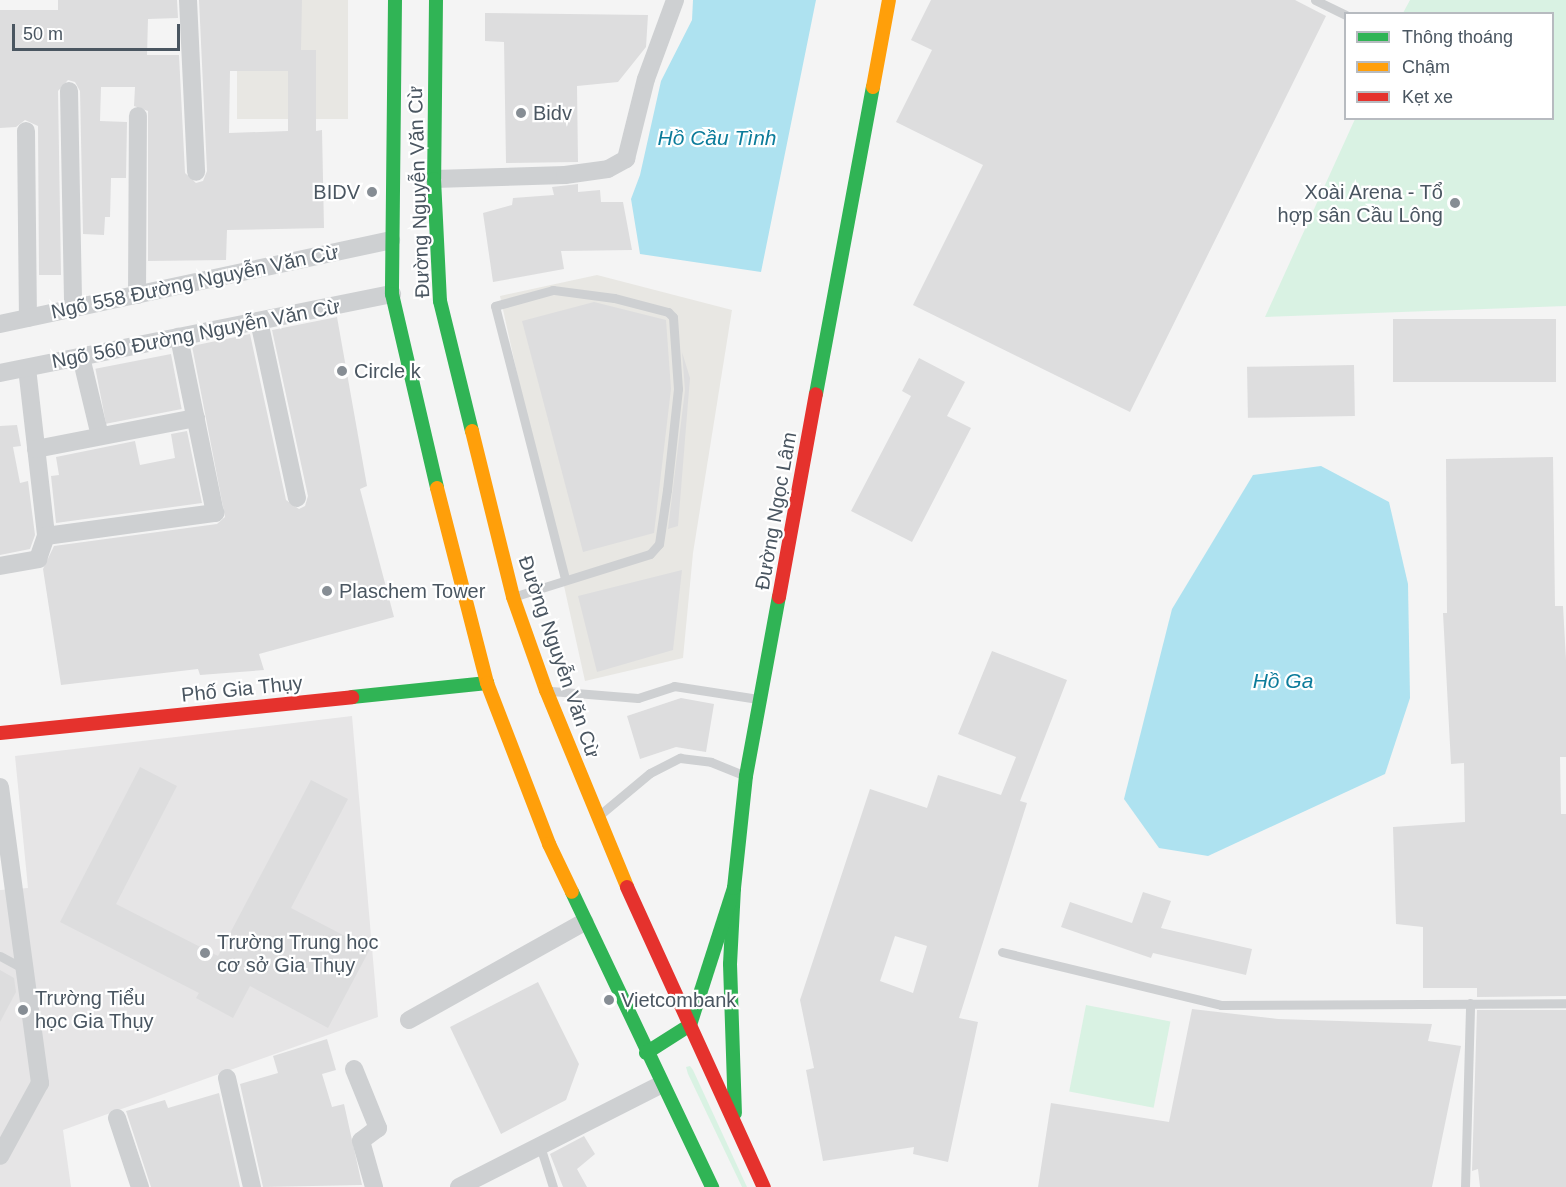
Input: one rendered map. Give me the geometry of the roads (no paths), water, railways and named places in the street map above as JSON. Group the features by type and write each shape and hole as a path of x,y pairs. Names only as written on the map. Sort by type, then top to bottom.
{"main road":[{"name":"Đường Nguyễn Văn Cừ","path":"395,0 392,294 426,448 487,683 549,844 660,1084 712,1187"},
{"name":"Đường Nguyễn Văn Cừ","path":"436,0 434,179 440,301 513,597 546,690 597,818 764,1187"},
{"name":"Đường Ngọc Lâm","path":"690,1025 734,888 746,776 889,0"},
{"name":"Phố Gia Thụy","path":"0,733 487,683"},
{"path":"734,888 730,983 735,1124"},
{"path":"646,1053 690,1025"}],"street":[{"path":"188,0 196,172"},
{"path":"434,179 565,175 608,169 626,159 646,80 675,0"},
{"path":"69,91 73,308"},
{"path":"137,294 138,117"},
{"path":"26,131 28,318"},
{"name":"Ngõ 558 Đường Nguyễn Văn Cừ","path":"0,324 391,240"},
{"name":"Ngõ 560 Đường Nguyễn Văn Cừ","path":"0,374 392,294"},
{"path":"259,321 297,498"},
{"path":"46,536 215,513 179,337"},
{"path":"81,357 100,436"},
{"path":"0,566 38,560 46,536 27,368"},
{"path":"36,449 196,418"},
{"path":"0,787 40,1083 0,1156"},
{"path":"409,1020 584,922"},
{"path":"354,1069 378,1128 361,1142 374,1187"},
{"path":"227,1078 252,1187"},
{"path":"459,1187 660,1084"},
{"path":"117,1118 140,1187"}],"lane":[{"path":"1315,0 1344,14"},
{"path":"513,597 650,554 659,544 678,389 677,331 668,312 588,292 553,290 495,306 565,579"},
{"path":"546,690 638,698 674,686 761,700"},
{"path":"597,818 650,773 680,758 711,762 746,776"},
{"path":"1002,952 1221,1005 1566,1003"},
{"path":"0,956 25,969"},
{"path":"1465,1187 1470,1003"},
{"path":"540,1146 553,1187"}],"water":[{"name":"Hồ Cầu Tình","path":"693,0 816,0 761,272 640,254 631,199 640,175 661,81 692,20"},
{"name":"Hồ Ga","path":"1321,466 1389,502 1408,584 1410,698 1385,774 1208,856 1159,848 1124,799 1172,609 1253,475"}],"place":[{"name":"Bidv","path":"521,113"},
{"name":"BIDV","path":"372,192"},
{"name":"Xoài Arena - Tổ hợp sân Cầu Lông","path":"1455,203"},
{"name":"Circle k","path":"342,371"},
{"name":"Plaschem Tower","path":"327,591"},
{"name":"Trường Trung học cơ sở Gia Thụy","path":"205,953"},
{"name":"Vietcombank","path":"609,1000"},
{"name":"Trường Tiểu học Gia Thụy","path":"23,1010"}]}
